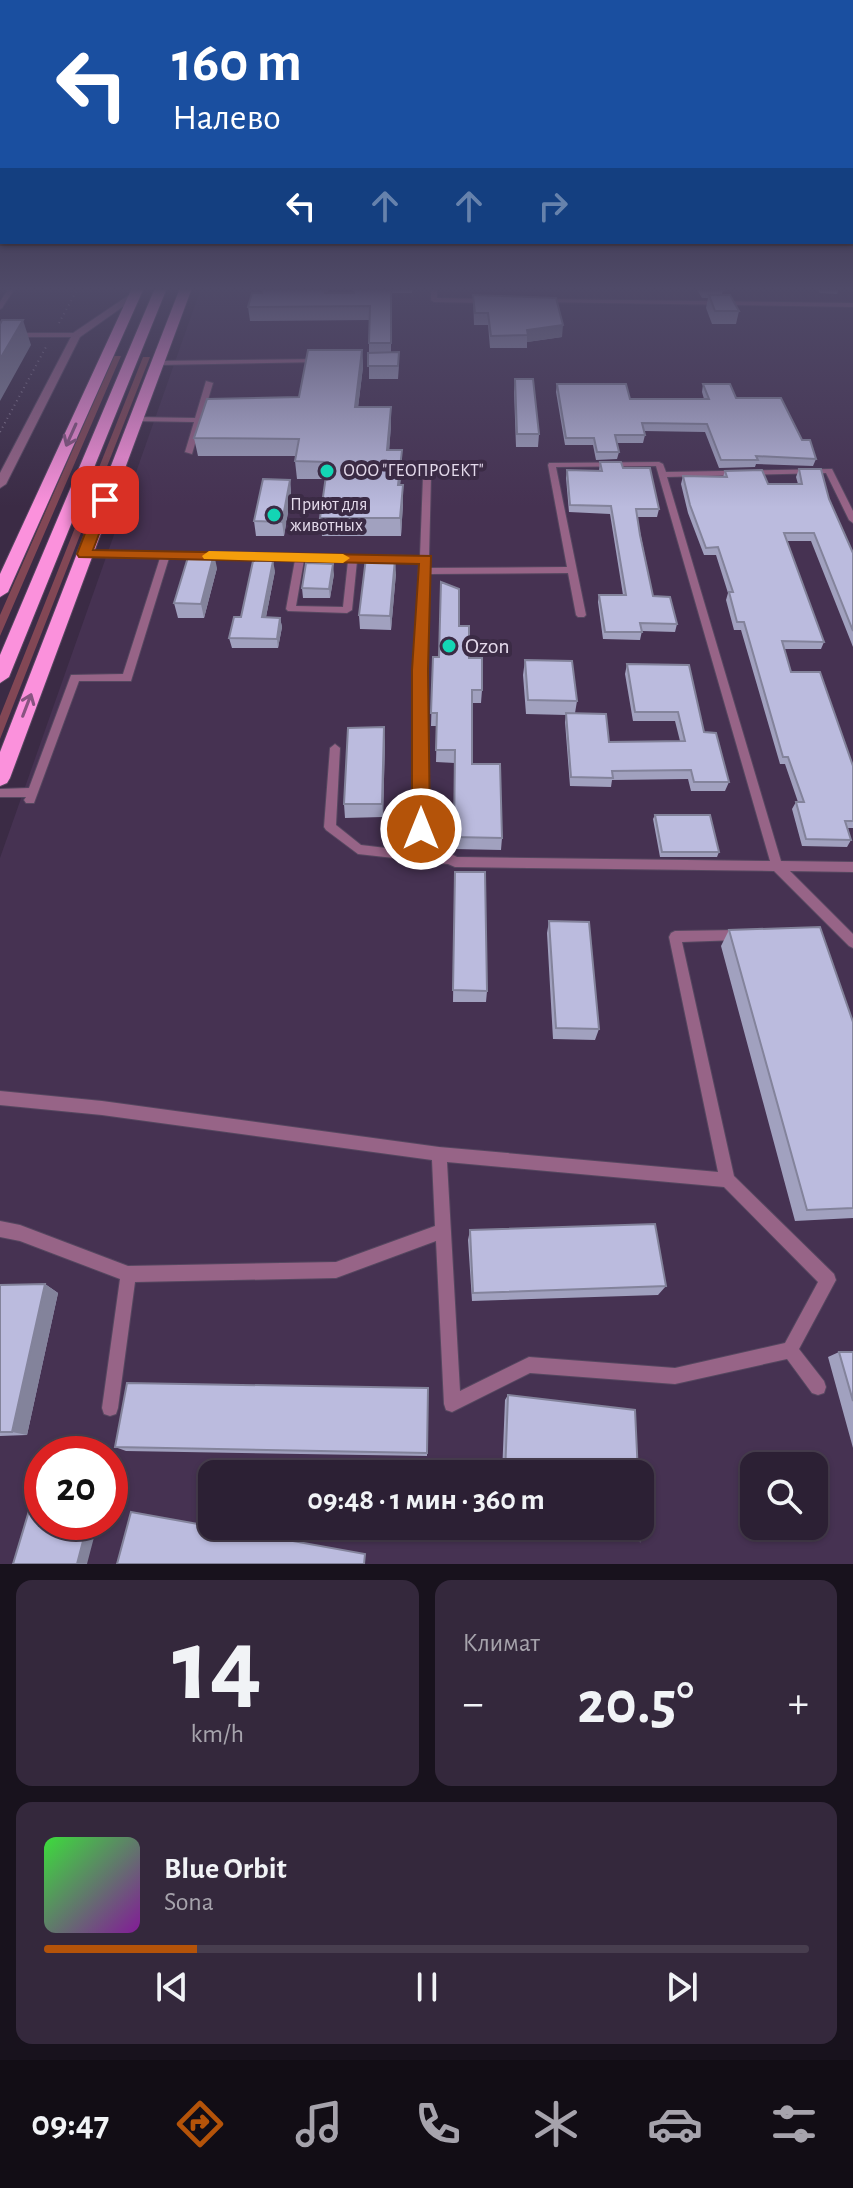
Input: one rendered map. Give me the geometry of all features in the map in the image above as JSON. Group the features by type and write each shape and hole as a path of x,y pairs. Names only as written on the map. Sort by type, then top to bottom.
{"main road":[{"path":"0,592 104,361"},
{"path":"0,677 131,361"},
{"path":"0,778 157,363"}],"street":[{"path":"0,483 63,361"}],"lane":[{"path":"157,363 336,361"},
{"path":"189,452 209,383"},
{"path":"135,419 198,420"},
{"path":"581,615 552,465 659,464 777,866 853,942"},
{"path":"662,475 829,471 853,520"},
{"path":"427,477 420,670 421,829 431,849 455,862"},
{"path":"84,554 353,558 426,565 571,570"},
{"path":"0,793 31,796 75,677 127,678 165,555"},
{"path":"300,557 291,609 347,610 353,558"},
{"path":"335,748 330,827 358,849 455,862 853,867"},
{"path":"439,1154 452,1404 529,1365 675,1376 790,1350 828,1280 727,1180 675,937 753,935"},
{"path":"0,1098 102,1108 439,1154 727,1180"},
{"path":"0,1229 20,1233 128,1274 336,1270 443,1231"},
{"path":"110,1408 128,1274"},
{"path":"790,1350 818,1387"}],"path":[{"path":"0,432 38,361"}],"shaded area":[{"path":"112,361 119,361 0,636 0,615"},
{"path":"141,361 148,361 0,739 0,716"},
{"path":"175,361 853,361 853,1564 0,1564 0,858"}],"building":[{"path":"306,361 361,361 355,407 391,407 387,450 402,450 398,485 403,485 400,518 320,518 328,462 295,461 299,439 194,438 207,399 299,397"},
{"path":"368,361 398,361 398,366 368,366"},
{"path":"515,379 533,379 539,434 517,434"},
{"path":"557,384 626,384 630,399 709,399 703,384 730,384 736,398 781,398 802,440 810,440 816,459 756,456 758,460 721,460 707,424 642,423 645,435 615,435 619,452 597,452 594,438 566,438"},
{"path":"600,462 621,462 623,468 650,468 659,509 636,509 640,535 653,596 670,597 677,624 640,623 642,632 605,632 599,595 626,595 611,506 570,505 567,470 602,471"},
{"path":"799,469 821,469 829,499 853,553 853,631 814,533 784,533 824,642 782,641 791,672 820,672 853,766 853,821 845,821 851,840 806,839 796,802 804,802 788,757 783,757 744,622 737,622 729,592 733,592 718,547 706,548 683,476 727,477 725,471 762,470 768,484 802,484"},
{"path":"263,479 290,480 282,522 254,521"},
{"path":"189,554 214,554 201,604 174,603"},
{"path":"366,558 395,559 390,616 359,615"},
{"path":"253,561 273,561 262,617 280,618 277,639 229,638 234,617 241,617"},
{"path":"306,563 333,564 329,589 302,588"},
{"path":"441,582 459,589 459,626 469,626 469,658 482,658 482,690 472,690 472,764 500,764 502,838 454,837 455,750 436,750 437,713 431,713 433,657 439,657"},
{"path":"525,660 572,661 577,701 528,700"},
{"path":"627,664 689,665 704,732 716,733 729,782 694,782 691,770 612,771 613,778 571,777 566,713 606,714 609,742 685,741 678,712 635,712"},
{"path":"384,727 382,804 344,804 348,728"},
{"path":"655,815 710,815 719,852 662,852"},
{"path":"455,872 485,872 487,991 453,990"},
{"path":"549,921 589,922 599,1029 556,1028"},
{"path":"820,927 853,1022 853,1208 807,1210 729,930"},
{"path":"655,1224 666,1286 473,1293 470,1230"},
{"path":"45,1284 12,1432 0,1432 0,1285"},
{"path":"839,1352 853,1352 853,1401"},
{"path":"127,1383 428,1388 427,1453 128,1447 128,1436 117,1436"},
{"path":"508,1395 635,1410 637,1460 506,1460"},
{"path":"131,1512 198,1524 198,1540 287,1540 365,1554 364,1564 117,1564 123,1540 128,1540"},
{"path":"24,1527 24,1540 83,1540 77,1564 13,1564"}],"slow traffic":[{"path":"209,556 343,558"}],"place":[{"name":"ООО \"ГЕОПРОЕКТ\"","path":"327,471"},
{"name":"Приют для животных","path":"274,515"},
{"name":"Ozon","path":"449,646"}],"route":[{"path":"105,500 84,554 426,559 420,670 421,829"}]}
